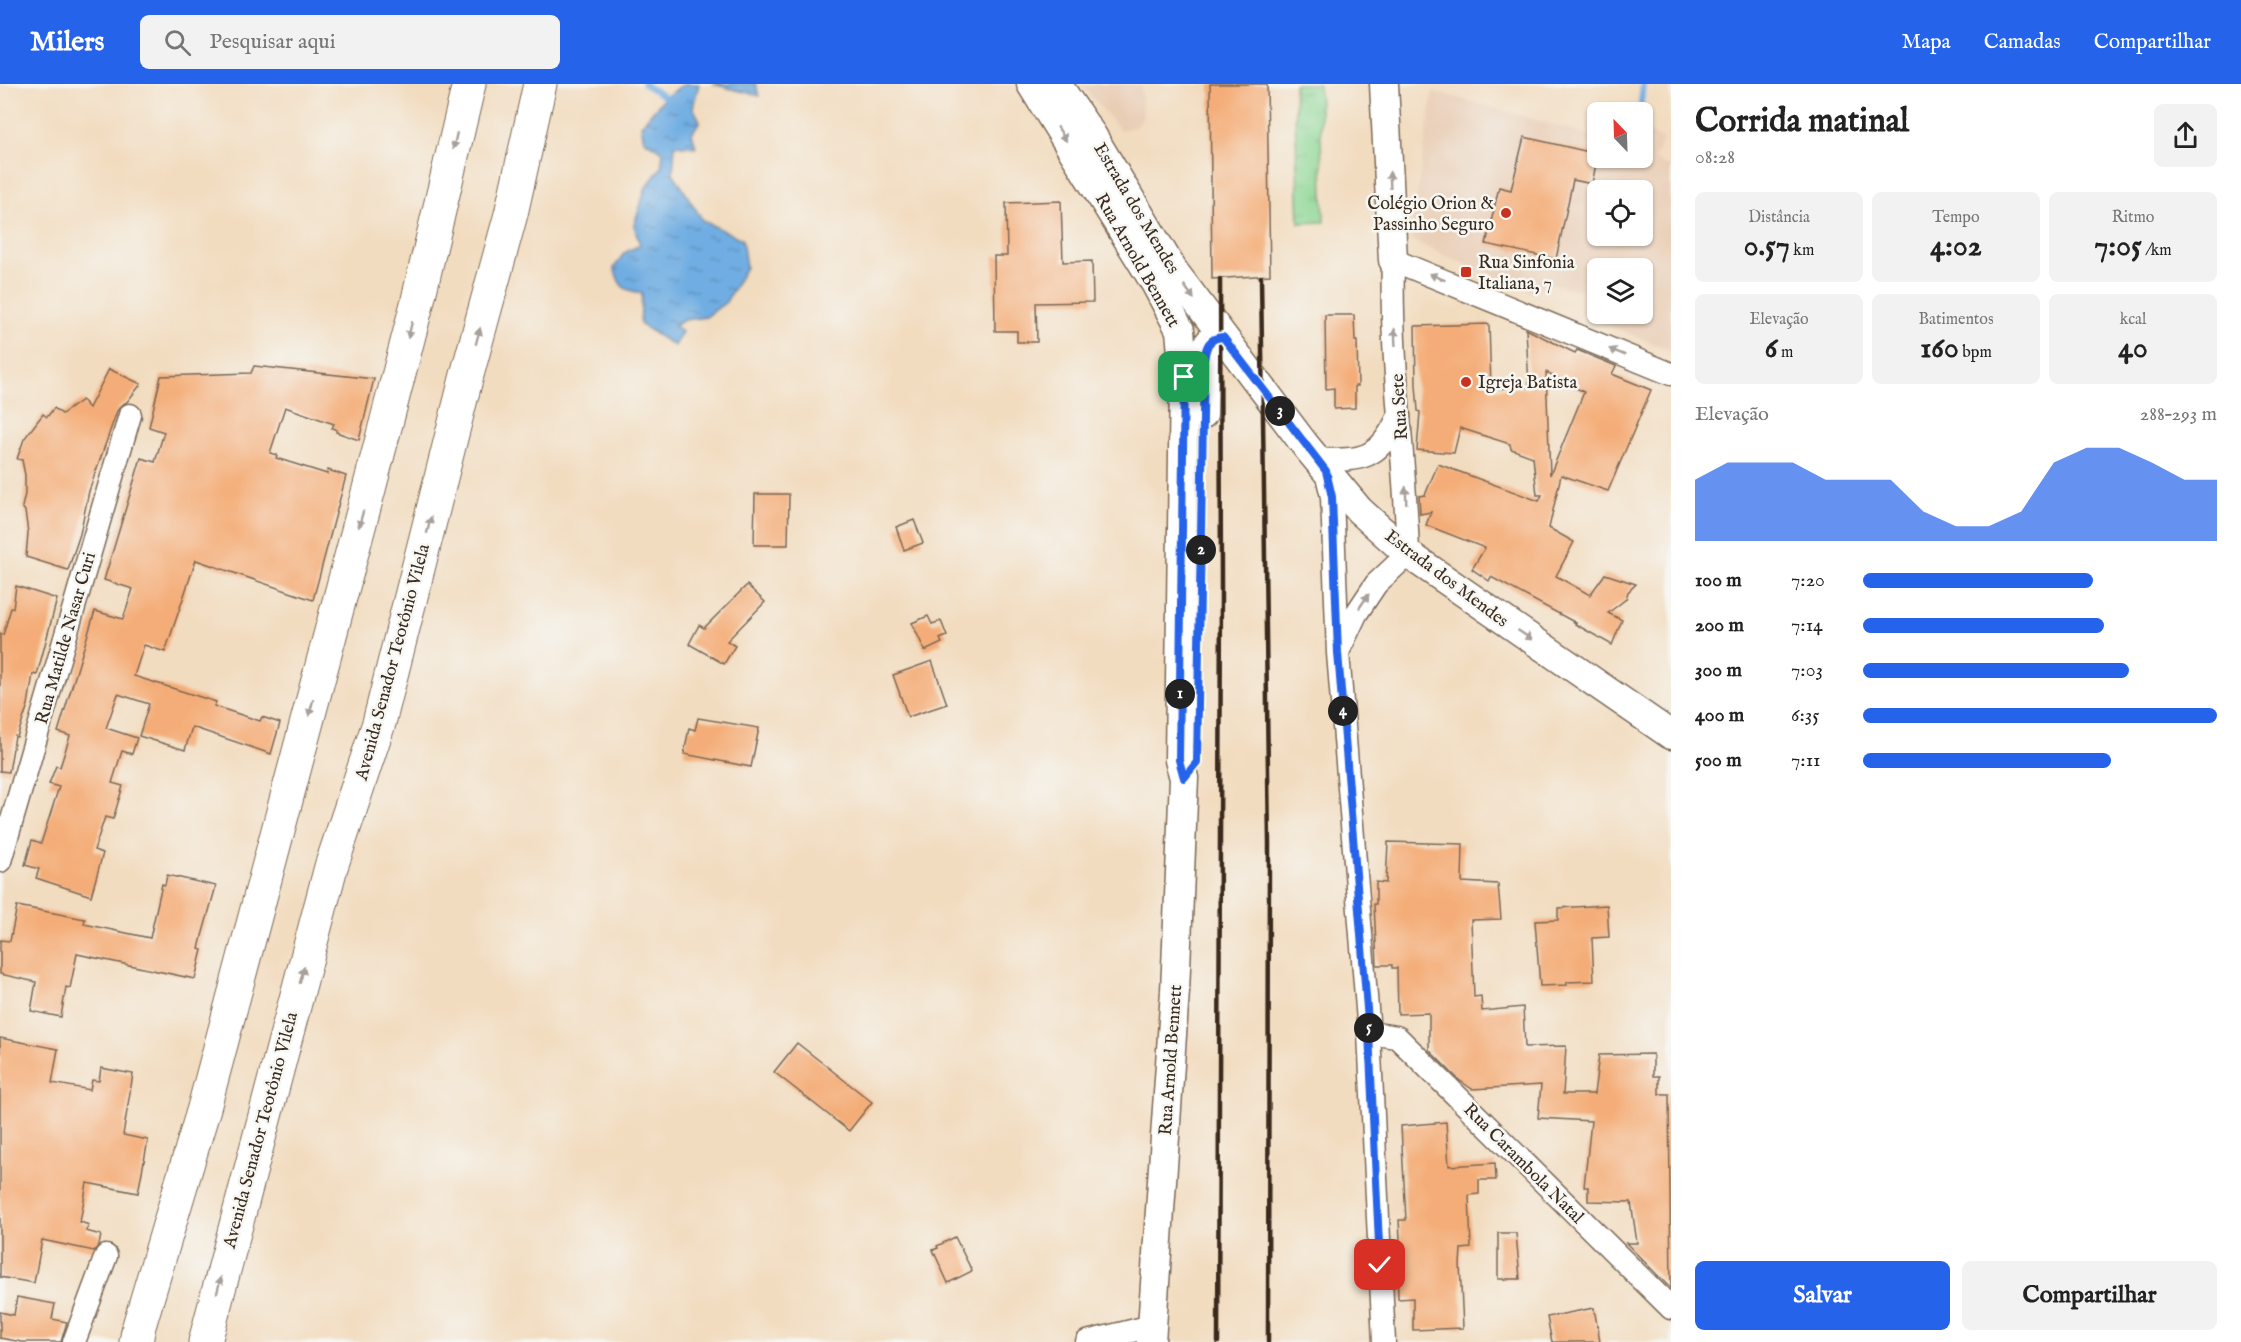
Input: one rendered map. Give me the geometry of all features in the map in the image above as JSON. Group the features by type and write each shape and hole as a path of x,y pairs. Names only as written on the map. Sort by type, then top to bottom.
{"main road":[{"path":"135,1337 204,1108 366,501 414,316 470,84"},
{"name":"Avenida Senador Teotônio Vilela","path":"205,1342 331,867 379,723 511,214 540,84"}],"street":[{"name":"Rua Arnold Bennett","path":"1031,84 1155,283 1180,330 1184,377 1179,760 1184,778 1175,991 1151,1334"},
{"name":"Estrada dos Mendes","path":"1057,84 1092,135 1173,270 1359,510 1408,554 1671,735"},
{"path":"1384,84 1393,260 1671,374"},
{"name":"Rua Sete","path":"1393,260 1392,293 1399,417 1406,486 1408,554"},
{"name":"Rua Arnold Bennett","path":"1184,778 1197,762 1204,360 1208,344 1212,339 1223,337"},
{"name":"Rua Matilde Nasar Curi","path":"0,861 130,415"},
{"path":"1384,1342 1369,1033 1338,653 1332,497 1322,465 1364,457 1375,452 1391,434 1399,417"},
{"path":"1338,653 1356,614 1376,584 1408,554"},
{"name":"Rua Carambola Natal","path":"1369,1033 1397,1037 1671,1308"},
{"path":"74,1342 106,1257"},
{"path":"1087,1342 1151,1334"}],"shaded area":[{"path":"1081,84 1141,84 1143,117 1135,127 1120,130"},
{"name":"Colégio Orion & Passinho Seguro","path":"1433,91 1587,134 1587,168 1653,168 1653,134 1663,139 1654,159 1671,167 1671,351 1606,324 1653,324 1653,258 1587,258 1587,316 1579,313 1584,291 1549,283 1532,293 1412,241 1411,235"}],"green space":[{"path":"1294,84 1319,84 1324,222 1299,223"}],"water":[{"path":"684,84 699,84 693,107 700,121 692,133 696,147 675,145 673,173 703,221 742,239 746,267 726,302 706,317 684,320 674,326 682,332 674,346 640,324 642,293 626,289 618,280 614,268 624,253 640,245 634,225 646,187 661,168 663,152 644,140 641,125 665,97"},
{"path":"713,84 756,84 759,96"}],"building":[{"path":"1210,84 1267,84 1270,275 1212,279"},
{"path":"1524,137 1587,151 1587,168 1595,168 1593,180 1587,180 1587,183 1573,180 1556,259 1486,244 1499,187 1511,190"},
{"path":"1061,201 1063,262 1092,261 1093,302 1036,303 1037,342 1017,342 1017,331 995,331 994,256 1007,256 1006,203"},
{"path":"1325,315 1354,315 1358,386 1355,386 1355,408 1334,409 1334,388 1326,389"},
{"path":"1489,324 1491,389 1529,387 1526,329 1575,353 1577,350 1616,366 1612,374 1651,390 1608,491 1561,475 1549,528 1574,542 1556,576 1590,595 1605,574 1636,584 1628,592 1626,599 1608,613 1622,620 1612,645 1491,577 1489,581 1472,569 1485,548 1426,525 1431,512 1420,514 1419,496 1425,495 1438,464 1539,501 1542,495 1537,495 1533,457 1511,449 1510,444 1460,428 1454,453 1417,450 1420,412 1418,411 1416,385 1415,326","holes":["1546,372 1584,392 1550,475"]},
{"path":"254,366 374,379 359,440 336,432 337,430 332,428 334,424 285,407 270,453 277,455 276,458 327,474 328,470 346,476 313,600 196,560 165,652 144,645 134,676 216,702 214,706 260,721 262,717 280,723 271,754 192,727 185,750 139,736 149,704 118,694 106,728 137,738 132,754 122,751 112,783 123,786 113,819 105,817 94,850 103,853 91,896 36,878 39,869 25,865 32,840 41,843 59,787 49,784 56,766 60,767 70,736 58,732 95,611 123,619 133,589 104,580 141,458 155,462 164,432 149,427 161,376 251,373"},
{"path":"109,369 141,384 117,411 89,491 80,534 68,570 26,557 28,533 25,511 22,507 25,475 22,460 17,459 24,439 43,414 47,417 54,408 62,414 82,400 89,408"},
{"path":"755,494 789,494 788,545 754,545"},
{"path":"914,520 923,543 904,550 896,527"},
{"path":"747,585 765,602 727,641 735,646 724,664 689,644 699,625 704,628"},
{"path":"16,586 57,599 37,675 33,674 28,705 17,737 15,736 9,772 0,771 0,634 3,635 11,608 13,608"},
{"path":"928,616 932,624 941,621 947,636 940,639 942,643 925,651 912,623"},
{"path":"932,661 947,704 908,717 893,675"},
{"path":"698,718 759,728 751,767 684,754 689,728 695,730"},
{"path":"1388,842 1463,844 1462,882 1498,884 1501,919 1471,920 1474,997 1481,996 1482,1011 1523,1007 1525,1047 1566,1046 1563,1094 1594,1094 1599,1055 1653,1054 1653,1076 1659,1076 1659,1094 1669,1094 1671,1289 1626,1243 1637,1243 1631,1202 1588,1201 1588,1187 1584,1187 1591,1121 1538,1118 1541,1085 1472,1089 1459,1080 1429,1050 1429,1013 1398,1014 1397,968 1392,968 1392,965 1377,965 1374,904 1376,904 1376,882 1386,883"},
{"path":"167,875 216,886 199,949 202,950 195,979 77,954 70,988 66,987 61,1017 31,1011 36,982 0,974 0,940 10,941 17,906 85,919 84,924 150,938 162,884 165,885"},
{"path":"1607,905 1609,937 1592,938 1594,981 1540,986 1535,921 1558,920 1558,908"},
{"path":"0,1038 58,1049 52,1083 90,1090 92,1080 99,1081 101,1068 133,1074 123,1135 148,1140 138,1193 87,1183 80,1222 89,1225 86,1231 101,1235 99,1245 94,1251 42,1240 34,1283 0,1277"},
{"path":"797,1043 872,1102 849,1131 774,1072"},
{"path":"1446,1122 1449,1166 1495,1163 1496,1180 1479,1180 1479,1194 1469,1195 1471,1248 1461,1249 1460,1264 1463,1328 1413,1330 1413,1298 1398,1299 1397,1258 1401,1258 1399,1220 1406,1220 1401,1126"},
{"path":"1498,1233 1516,1233 1520,1279 1498,1279"},
{"path":"955,1237 972,1271 948,1283 933,1250"},
{"path":"17,1297 55,1304 52,1319 67,1322 61,1342 22,1342 0,1338 0,1312 14,1315"},
{"path":"1594,1308 1600,1342 1552,1342 1547,1317"}],"waterway":[{"path":"644,84 665,97"},
{"path":"1641,102 1643,84"}],"railway":[{"path":"1261,277 1269,844 1268,1342"},
{"path":"1218,1342 1220,279"}],"place":[{"name":"Colégio Orion & Passinho Seguro","path":"1506,213"},
{"name":"Rua Sinfonia Italiana, 7","path":"1466,272"},
{"name":"Igreja Batista","path":"1466,382"}],"route":[{"path":"1184,377 1179,760 1184,778 1197,762 1204,360 1208,344 1212,339 1223,337 1326,471 1330,484 1338,653 1369,1033 1380,1265"}]}
